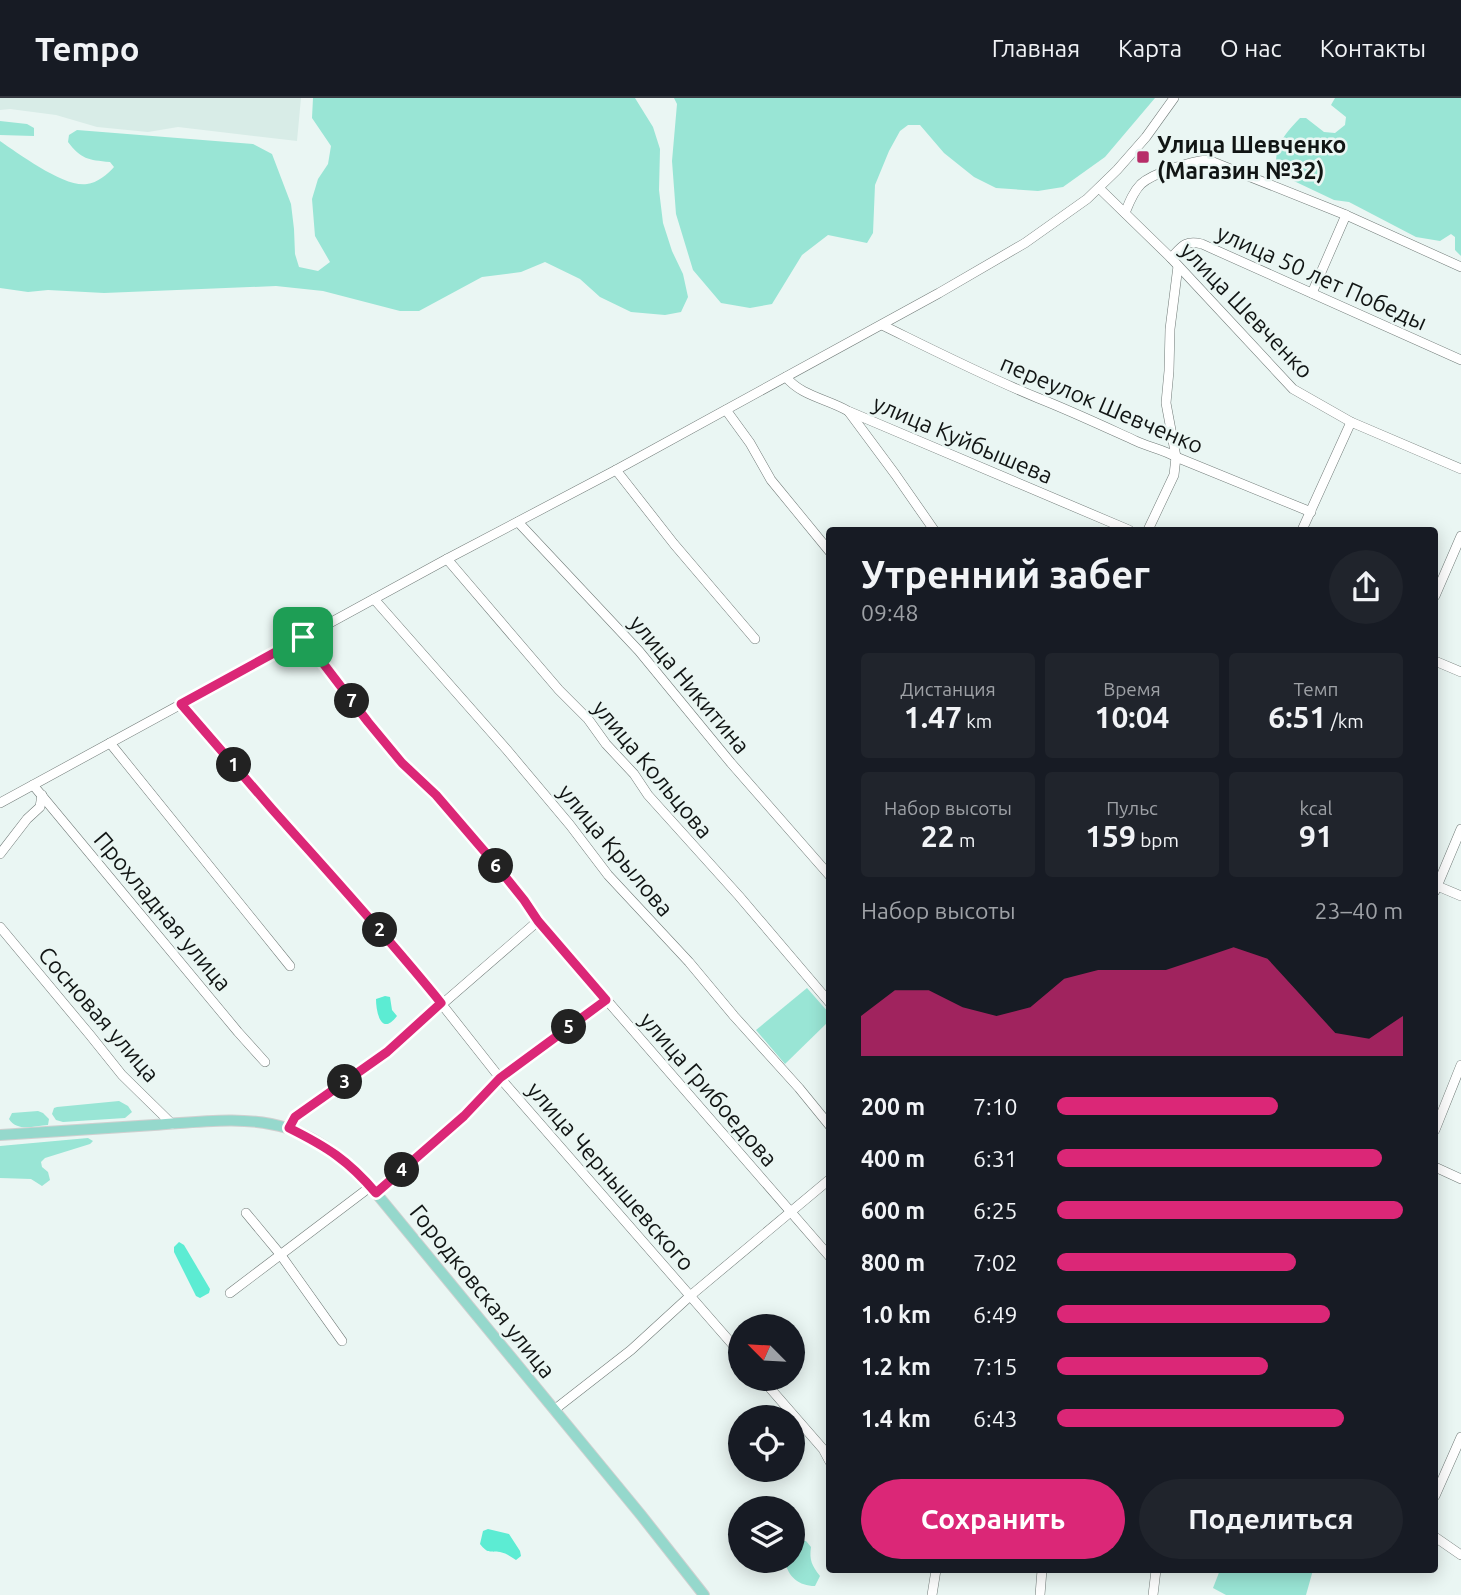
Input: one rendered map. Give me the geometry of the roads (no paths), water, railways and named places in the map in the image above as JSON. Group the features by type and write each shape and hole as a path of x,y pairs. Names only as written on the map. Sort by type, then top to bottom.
{"main road":[{"name":"Городковская улица","path":"0,1135 213,1121 254,1121 289,1128 330,1150 346,1161 373,1190 704,1595"}],"street":[{"path":"0,803 726,410 1025,243 1099,188 1146,137 1174,98"},
{"path":"1125,213 1135,191 1142,183 1195,161 1208,160 1346,215 1461,267"},
{"name":"улица Шевченко","path":"1099,188 1178,265 1293,389 1351,422 1461,469"},
{"path":"1312,293 1346,215"},
{"name":"улица 50 лет Победы","path":"1171,258 1187,243 1202,244 1461,360"},
{"path":"1149,527 1174,475 1176,457 1167,403 1170,329 1178,265"},
{"name":"переулок Шевченко","path":"882,324 971,369 1157,450 1164,450 1311,512"},
{"name":"улица Куйбышева","path":"786,377 793,385 807,393 1122,527"},
{"path":"726,410 750,443 771,480 826,547"},
{"path":"848,411 932,527"},
{"path":"1304,527 1351,422"},
{"path":"616,470 674,544 755,639"},
{"name":"улица Никитина","path":"518,522 639,651 826,871"},
{"path":"1438,589 1461,536"},
{"name":"улица Кольцова","path":"447,559 558,690 588,719 648,794 826,998"},
{"name":"улица Крылова","path":"374,599 507,750 608,875 689,962 826,1121"},
{"name":"улица Грибоедова","path":"303,637 402,763 436,795 491,859 538,921 826,1252"},
{"path":"1438,662 1461,672"},
{"name":"улица Чернышевского","path":"181,704 410,964 500,1078 728,1339"},
{"path":"110,743 290,966"},
{"name":"Прохладная улица","path":"33,785 265,1062"},
{"path":"0,853 40,807 42,795"},
{"path":"1438,882 1461,828"},
{"path":"1438,888 1461,896"},
{"path":"289,1128 295,1117 387,1052 538,921"},
{"name":"Сосновая улица","path":"0,928 122,1075 172,1124"},
{"path":"230,1293 280,1254 373,1190 464,1116 500,1078 606,1000"},
{"path":"1438,1122 1461,1065"},
{"path":"1438,1168 1461,1179"},
{"path":"554,1410 631,1350 690,1296 826,1182"},
{"path":"246,1213 280,1254 342,1341"},
{"path":"772,1391 826,1455"},
{"path":"1438,1489 1461,1437"},
{"path":"1438,1539 1461,1555"},
{"path":"932,1595 936,1573"},
{"path":"1040,1595 1042,1573"},
{"path":"1153,1595 1156,1573"}],"place":[{"name":"Улица Шевченко (Магазин №32)","path":"1143,157"}]}
